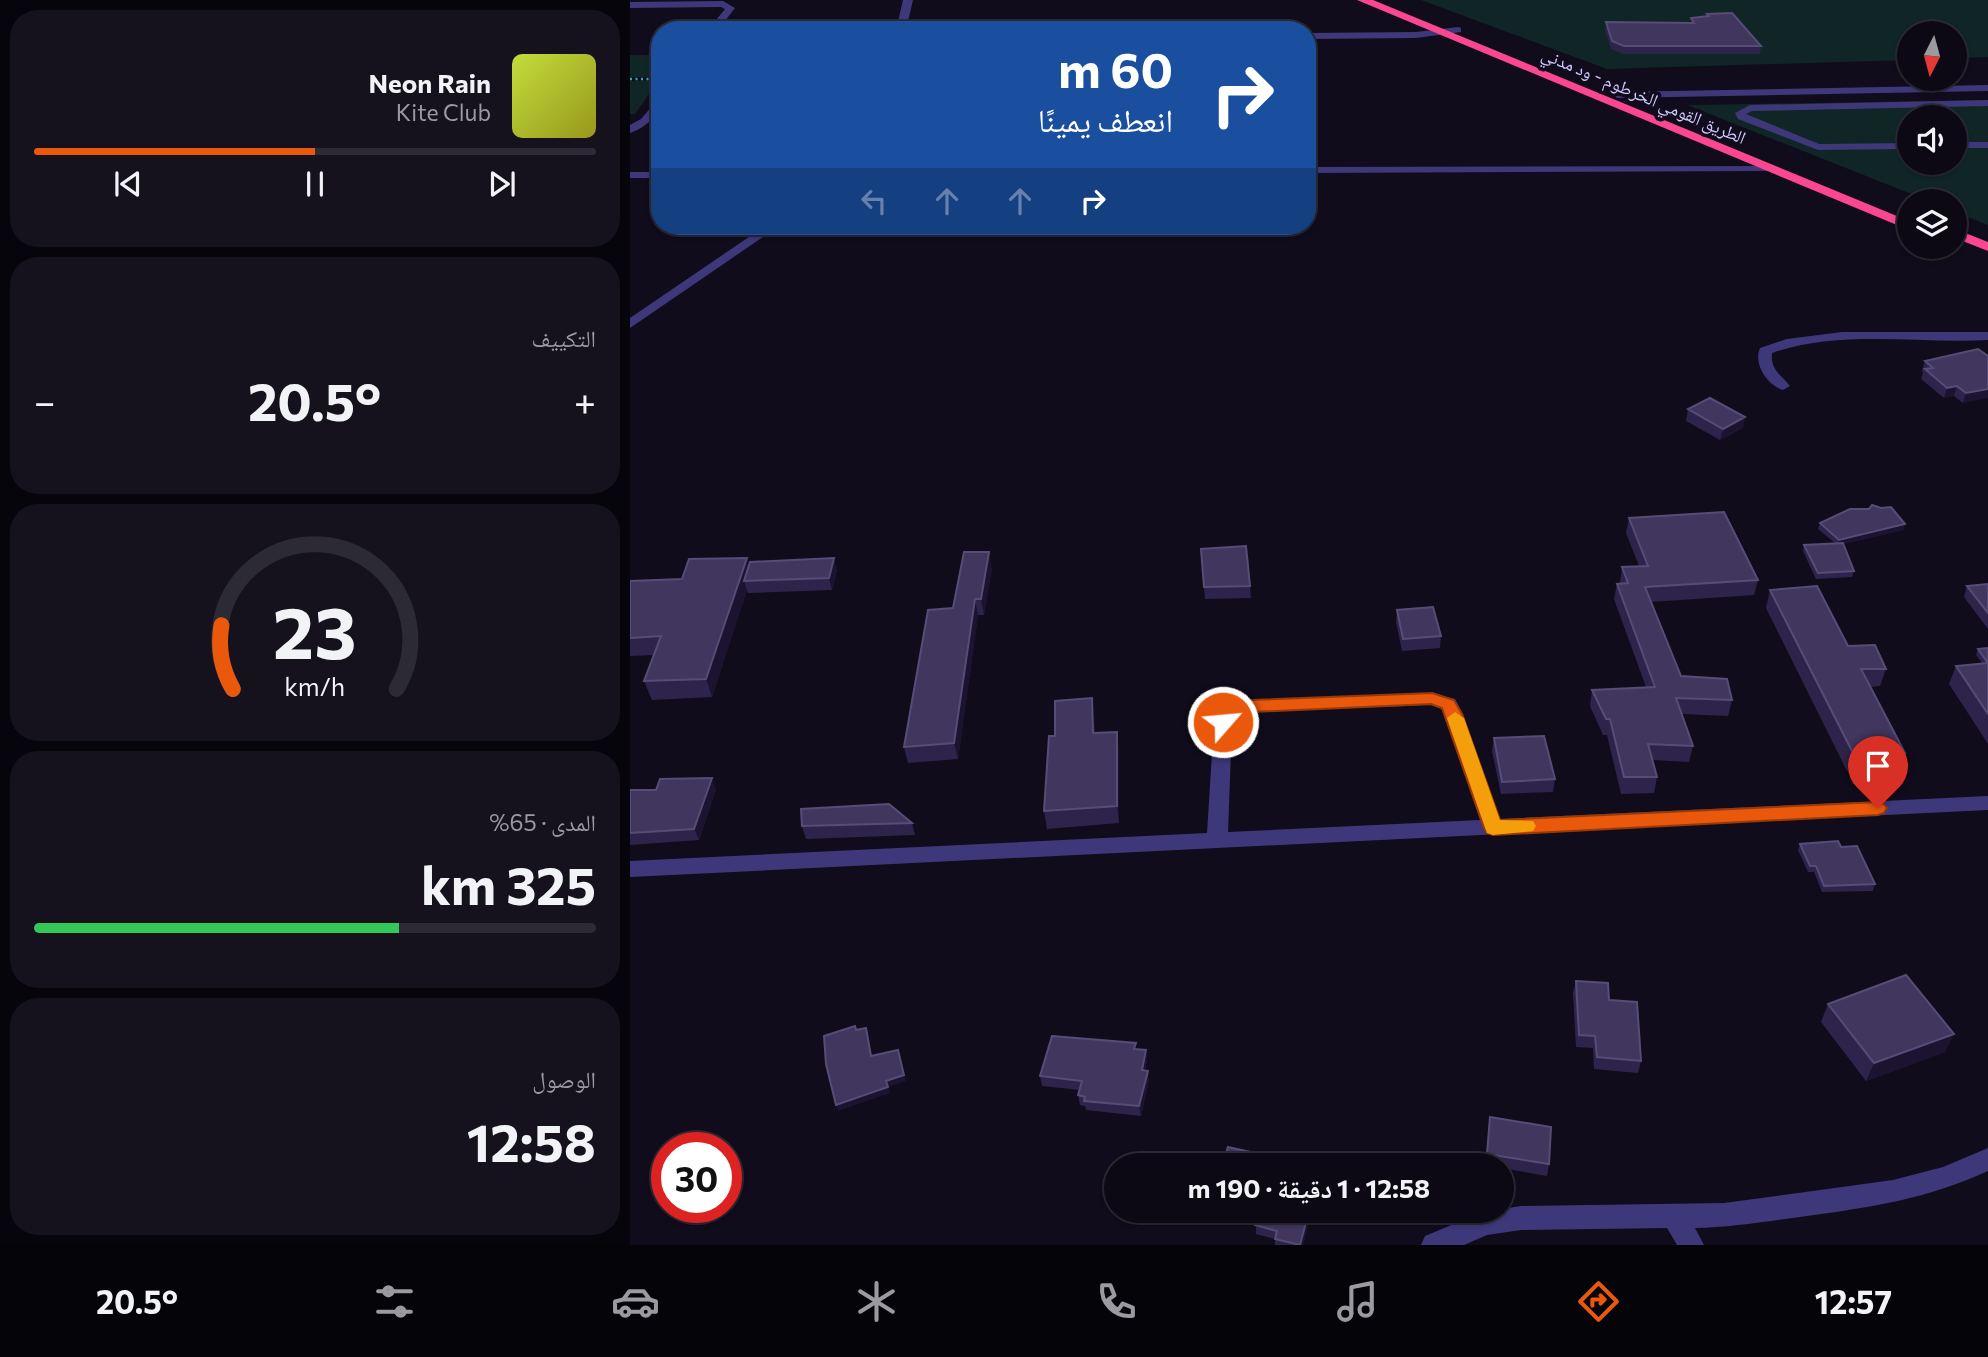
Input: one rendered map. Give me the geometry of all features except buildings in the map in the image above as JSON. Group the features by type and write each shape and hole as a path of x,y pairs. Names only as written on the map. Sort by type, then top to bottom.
{"highway":[{"name":"الطريق القومي الخرطوم - ود مدني","path":"1363,0 1897,221"},
{"name":"الطريق القومي الخرطوم - ود مدني","path":"1385,0 1897,209"},
{"path":"1967,238 1988,247"},
{"path":"1967,249 1988,258"}],"street":[{"path":"903,21 908,0"},
{"path":"630,5 723,4 730,8 720,21"},
{"path":"1316,36 1443,33 1458,30"},
{"path":"1617,95 1988,88"},
{"path":"1651,109 1651,103 1669,94"},
{"path":"1897,146 1818,147 1742,117 1740,113 1750,108 1988,103"},
{"path":"630,130 645,121 651,113"},
{"path":"1967,145 1988,145"},
{"path":"1316,170 1768,168"},
{"path":"630,175 651,175"},
{"path":"630,324 760,235"},
{"path":"1783,386 1766,368 1762,358 1765,351 1780,344 1811,338 1988,336"},
{"path":"1217,842 1223,722 1233,712 1252,706 1432,699 1448,704 1454,714 1493,828"},
{"path":"630,869 1988,803"},
{"path":"1434,1245 1486,1223 1521,1218 1724,1215 1893,1192 1946,1178 1988,1159"},
{"path":"1673,1215 1691,1245"}],"path":[{"path":"630,79 651,79"}],"green space":[{"path":"1421,0 1988,0 1988,57 1967,58 1967,21 1897,21 1897,60 1607,69"},
{"path":"630,55 651,55 651,77 630,77"},
{"path":"651,80 651,91 635,114 630,114 630,81"},
{"path":"1988,100 1988,225 1967,217 1967,189 1899,189 1687,105"}],"slow traffic":[{"path":"1455,718 1493,828 1527,826"}],"route":[{"path":"1223,722 1233,712 1252,706 1432,699 1448,704 1454,714 1493,828 1878,808"}]}
